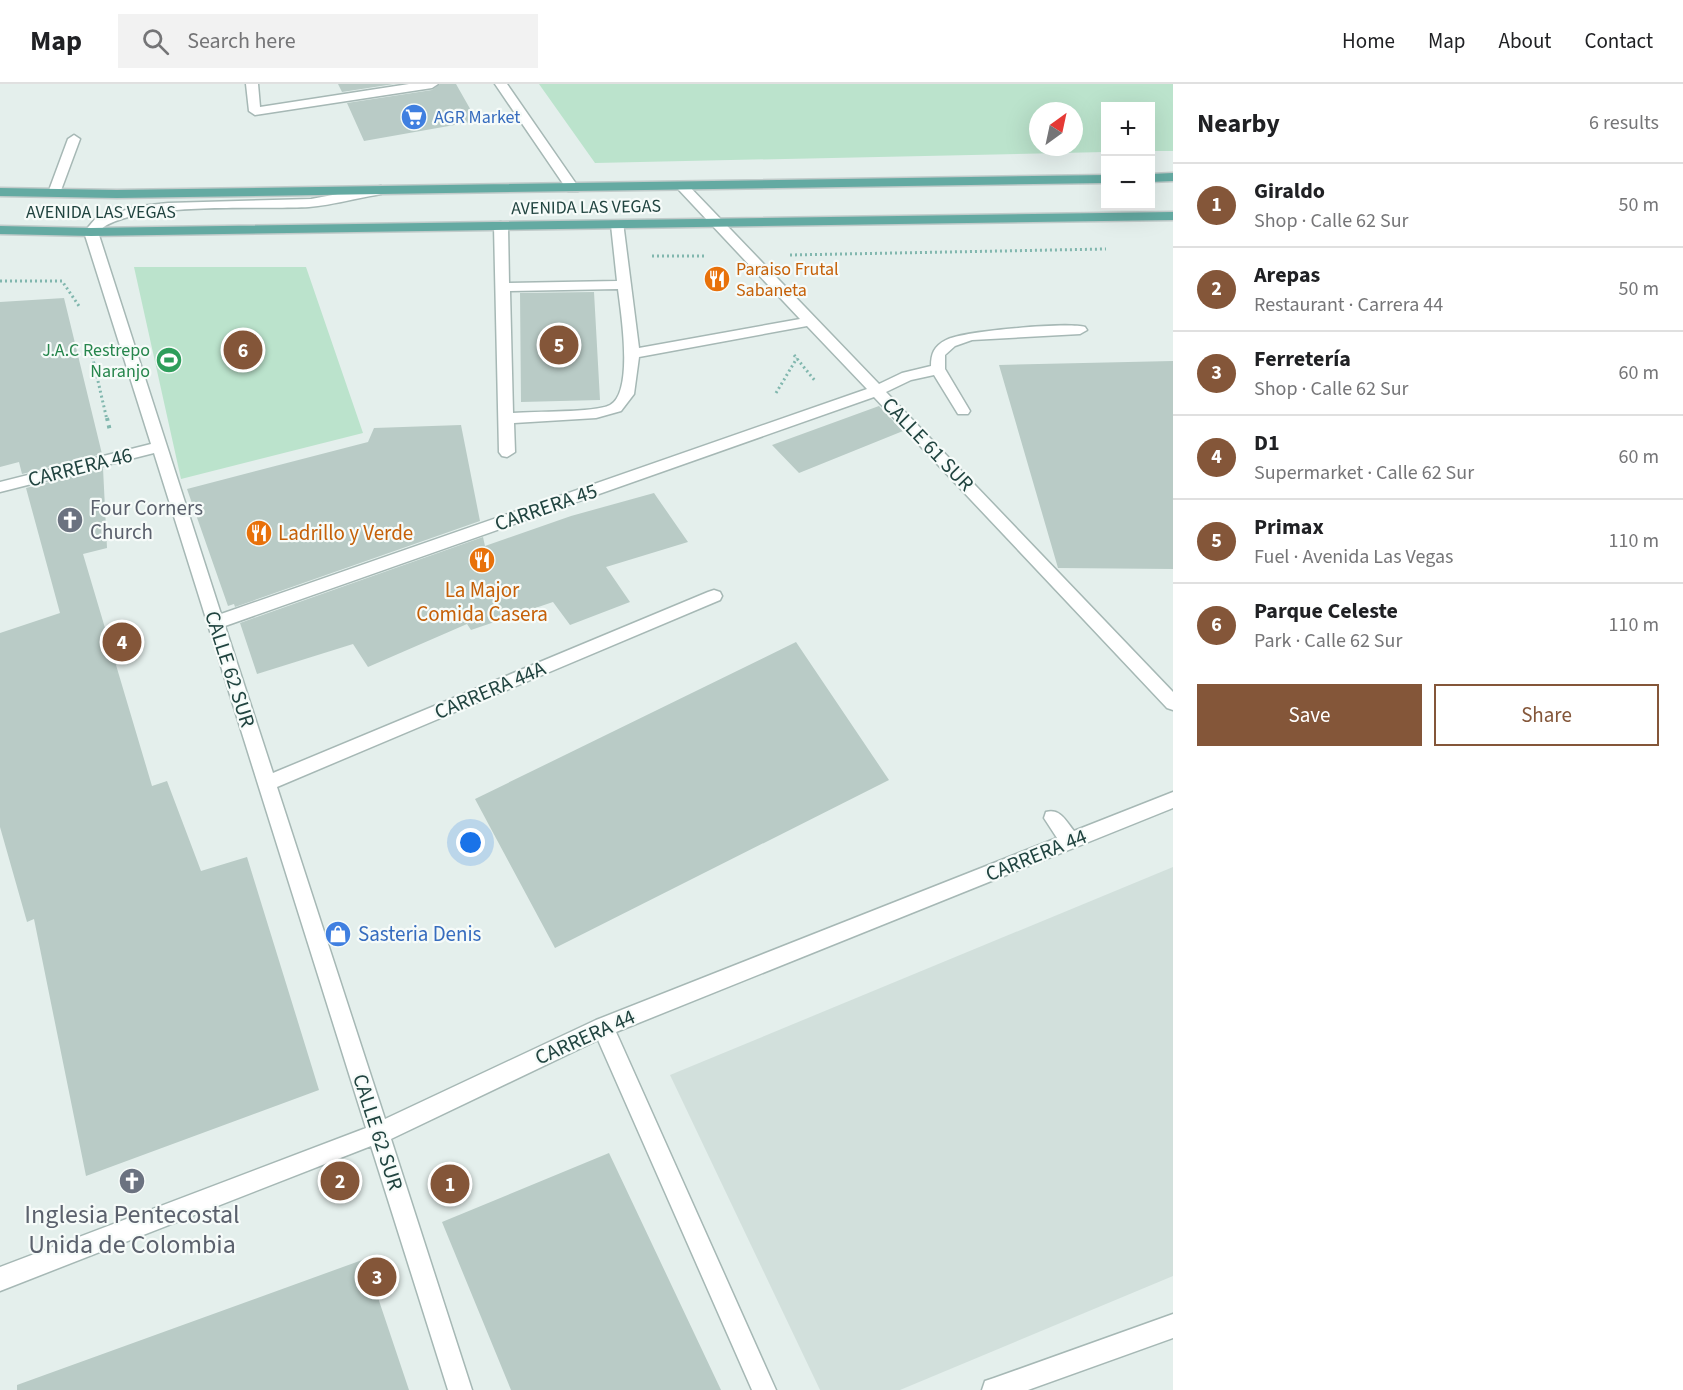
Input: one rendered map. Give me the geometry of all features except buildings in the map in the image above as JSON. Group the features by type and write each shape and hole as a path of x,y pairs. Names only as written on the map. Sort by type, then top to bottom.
{"main road":[{"path":"1155,178 1173,177"},
{"name":"AVENIDA LAS VEGAS","path":"0,192 573,188 1101,178"},
{"name":"AVENIDA LAS VEGAS","path":"0,230 91,232 1173,216"}],"street":[{"path":"252,84 255,111 432,84"},
{"path":"501,84 573,188"},
{"path":"54,193 74,139"},
{"name":"CALLE 61 SUR","path":"682,186 1173,703"},
{"path":"91,232 101,221 115,215 141,210 168,207 312,203 381,190"},
{"path":"506,418 596,413 616,408 627,394 632,354 618,225"},
{"path":"501,226 507,452"},
{"name":"CALLE 62 SUR","path":"91,232 460,1390"},
{"path":"503,287 625,285"},
{"path":"632,354 811,321"},
{"path":"963,411 938,369 938,354 950,343 972,336 1080,330"},
{"name":"CARRERA 45","path":"215,623 878,392 907,376 938,369"},
{"name":"CARRERA 46","path":"0,487 159,447"},
{"name":"CARRERA 44A","path":"266,784 714,596"},
{"name":"CARRERA 44","path":"0,1279 379,1133 603,1027 1173,800"},
{"path":"1053,818 1072,842"},
{"path":"603,1027 764,1390"},
{"path":"994,1390 1173,1326"}],"path":[{"path":"788,255 1115,249"},
{"path":"0,281 62,281 83,312"},
{"path":"88,335 116,458"}],"shaded area":[{"path":"1173,867 1173,1276 900,1390 820,1390 670,1075"}],"green space":[{"path":"539,84 1173,84 1173,151 1155,151 1155,102 1101,102 1101,152 1083,152 1083,102 1029,102 1029,154 595,163"},
{"path":"134,267 306,267 363,433 181,479"}],"place":[{"name":"AGR Market","path":"414,117"},
{"name":"Paraiso Frutal Sabaneta","path":"717,279"},
{"name":"Primax","path":"559,345"},
{"name":"Parque Celeste","path":"243,350"},
{"name":"J.A.C Restrepo Naranjo","path":"169,360"},
{"name":"Four Corners Church","path":"70,520"},
{"name":"Ladrillo y Verde","path":"259,533"},
{"name":"La Major Comida Casera","path":"482,560"},
{"name":"D1","path":"122,642"},
{"name":"Sasteria Denis","path":"338,934"},
{"name":"Inglesia Pentecostal Unida de Colombia","path":"132,1181"},
{"name":"Arepas","path":"340,1181"},
{"name":"Giraldo","path":"450,1184"},
{"name":"Ferretería","path":"377,1277"}]}
